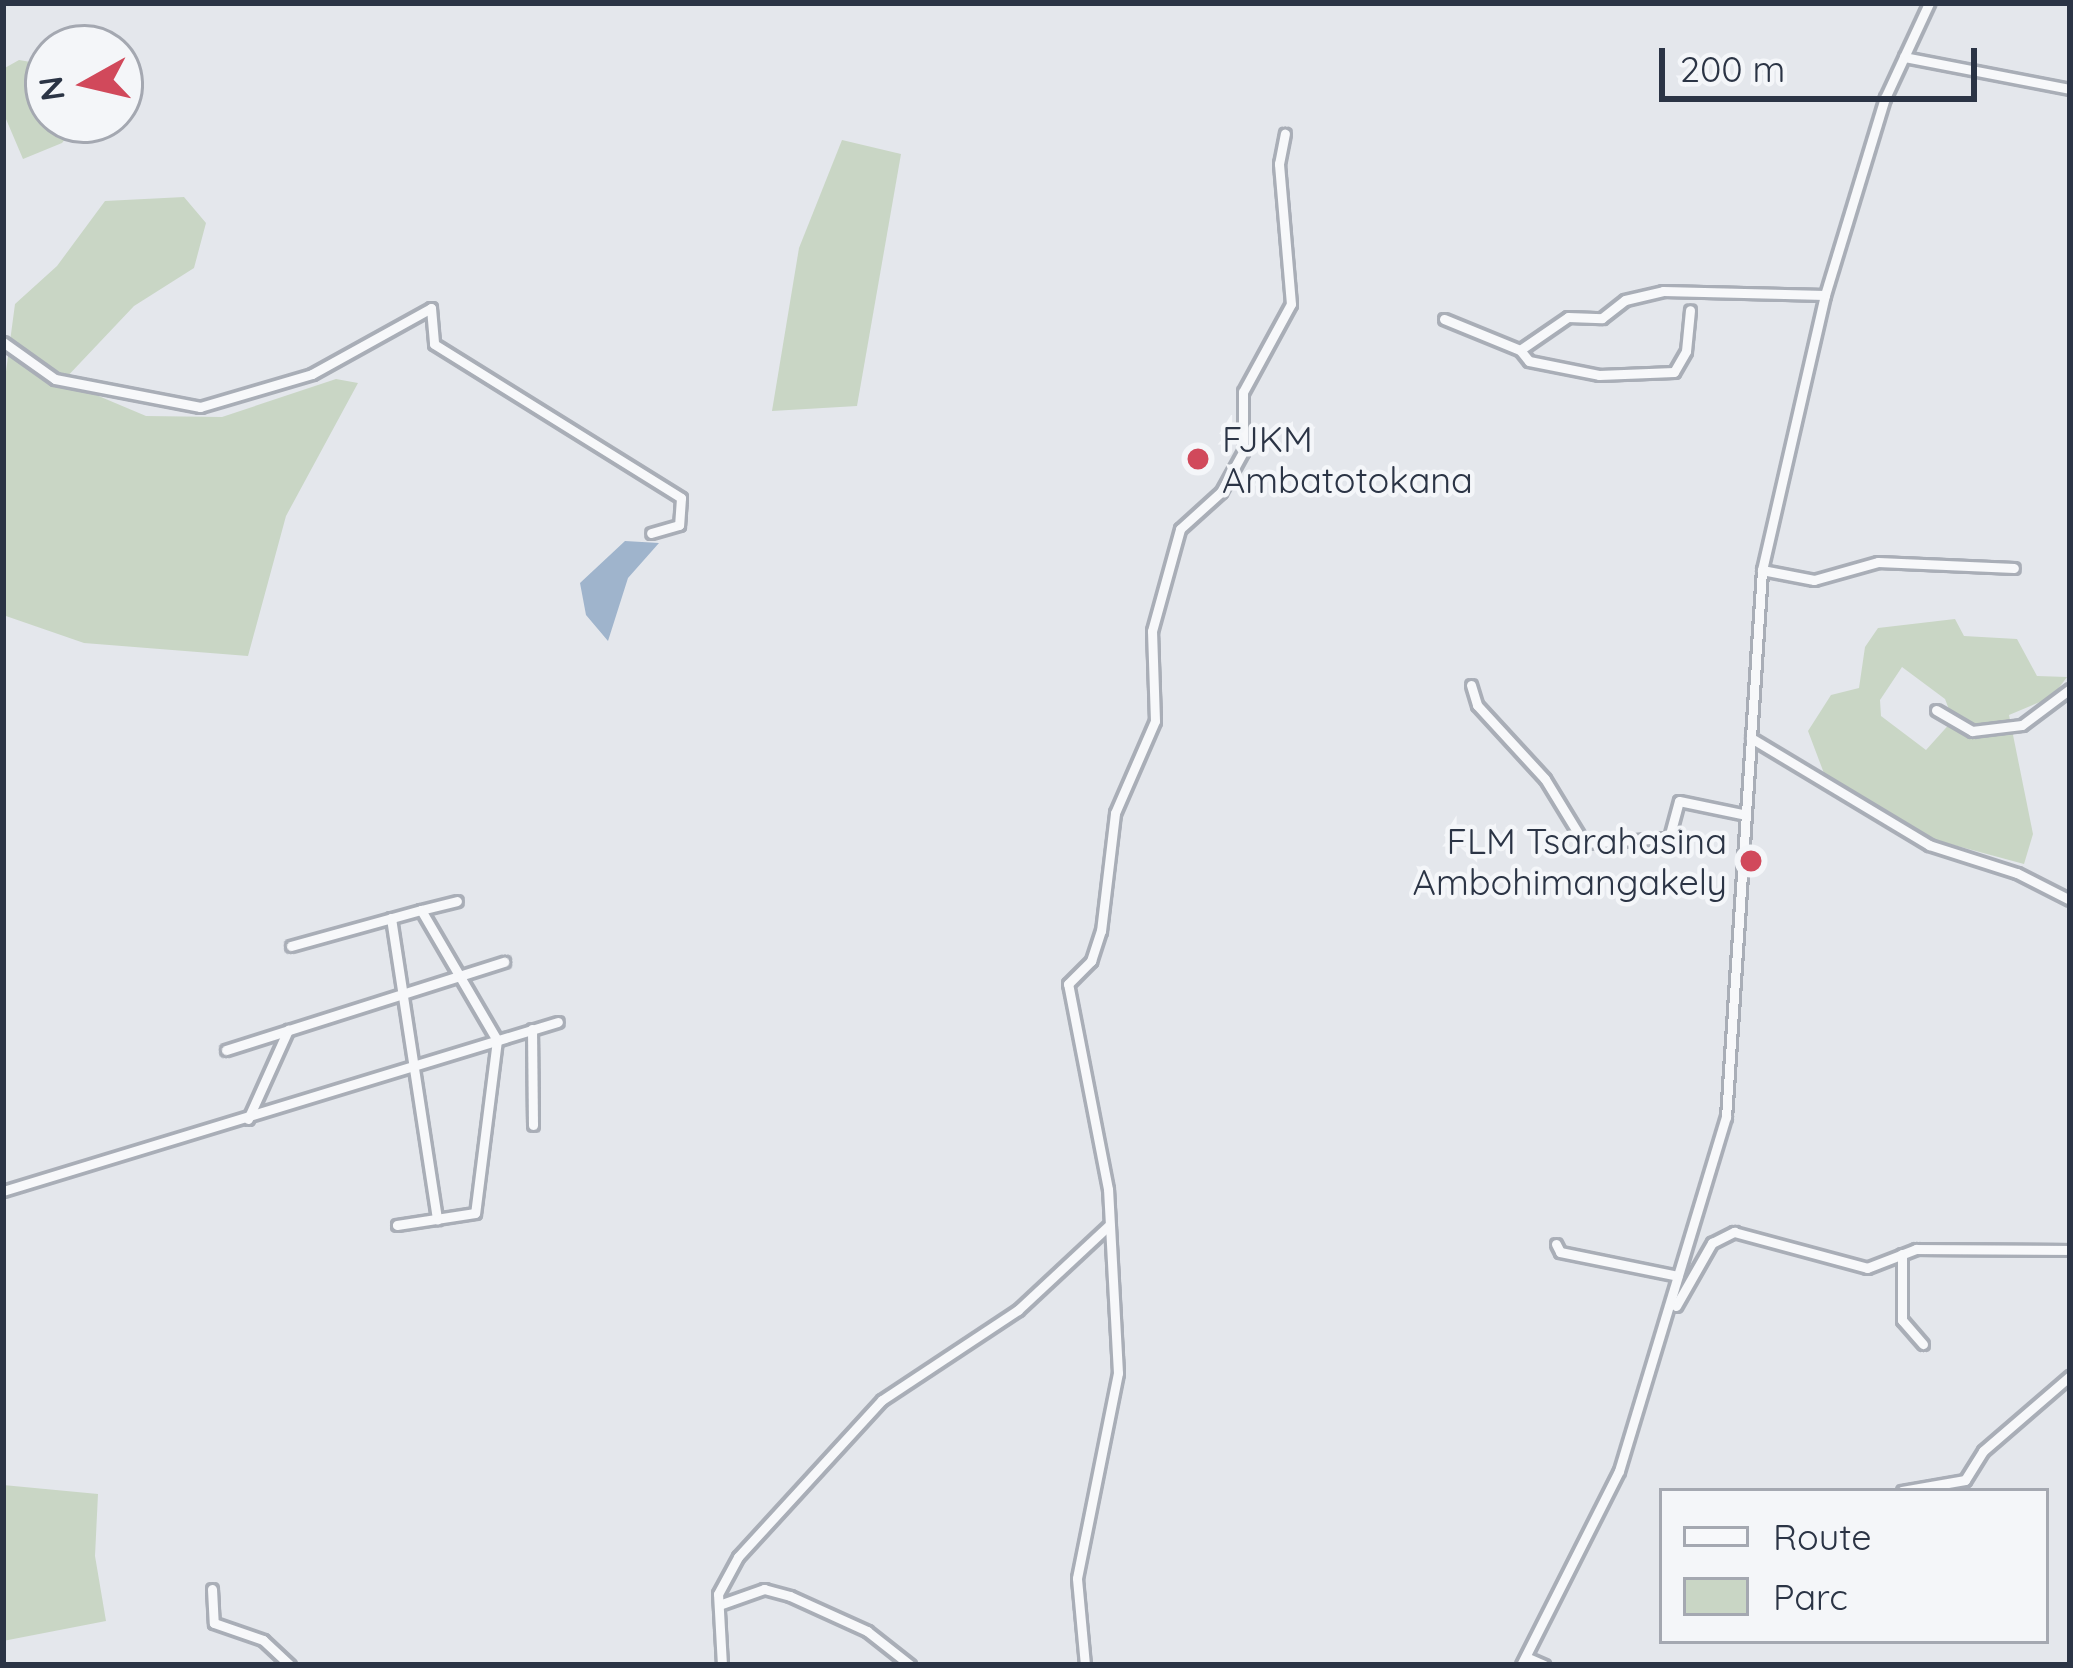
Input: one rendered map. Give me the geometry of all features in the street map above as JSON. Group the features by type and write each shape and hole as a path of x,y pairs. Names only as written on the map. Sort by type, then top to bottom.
{"street":[{"path":"1544,1665 1523,1661 1619,1471 1674,1309 1678,1276 1726,1117 1742,814 1762,570 1825,295 1904,57 1929,3"},
{"path":"1904,57 2070,89"},
{"path":"1085,1665 1077,1578 1118,1373 1109,1225 1068,984 1091,961 1101,931 1115,813 1155,721 1153,632 1180,529 1221,492 1244,452 1243,392 1291,304 1279,164 1285,134"},
{"path":"1520,350 1568,317 1602,318 1624,300 1663,291 1825,295"},
{"path":"3,342 55,379 200,407 312,374 430,308 434,344 681,498 679,525 651,532"},
{"path":"1444,319 1520,350 1529,361 1599,375 1673,372 1686,351 1690,310"},
{"path":"1762,570 1814,580 1878,562 2014,568"},
{"path":"1471,685 1477,705 1545,779 1584,842 1669,838 1678,801 1742,814"},
{"path":"1936,710 1972,731 2022,725 2070,689"},
{"path":"1751,738 1929,845 2017,873 2070,900"},
{"path":"291,946 457,901"},
{"path":"398,1226 475,1213 496,1040 463,974 421,910"},
{"path":"391,918 419,1065 437,1220"},
{"path":"226,1050 504,962"},
{"path":"3,1191 154,1140 248,1119 558,1022"},
{"path":"248,1119 288,1030"},
{"path":"532,1030 533,1125"},
{"path":"722,1665 718,1605 738,1556 882,1400 1018,1310 1109,1225"},
{"path":"1674,1309 1721,1235 1867,1268 1902,1254 2070,1250"},
{"path":"1556,1244 1582,1258 1678,1276"},
{"path":"1902,1254 1902,1320 1924,1344"},
{"path":"1919,1488 1964,1480 1983,1451 2070,1376"},
{"path":"212,1589 214,1623 263,1640 290,1665"},
{"path":"718,1605 764,1589 790,1596 867,1631 910,1665"}],"green space":[{"path":"24,61 24,144 60,144 23,159 3,112 3,69"},
{"path":"842,140 901,154 857,406 772,411 799,248"},
{"path":"184,197 206,223 194,268 134,306 63,381 146,416 222,417 336,379 358,383 286,516 248,656 84,643 3,615 3,394 15,304 57,266 105,201"},
{"path":"1955,619 1964,636 2017,639 2037,676 2067,677 2052,697 2009,715 2033,834 2024,864 1935,840 1825,776 1808,731 1831,695 1859,688 1865,647 1878,628","holes":["1902,667 1945,699 1953,720 1926,750 1881,716 1880,700"]},
{"path":"3,1485 98,1494 95,1556 106,1621 3,1641"}],"water":[{"path":"625,541 659,543 628,578 608,641 586,615 580,583"}],"place":[{"name":"FJKM Ambatotokana","path":"1198,459"},
{"name":"FLM Tsarahasina Ambohimangakely","path":"1751,861"}]}
